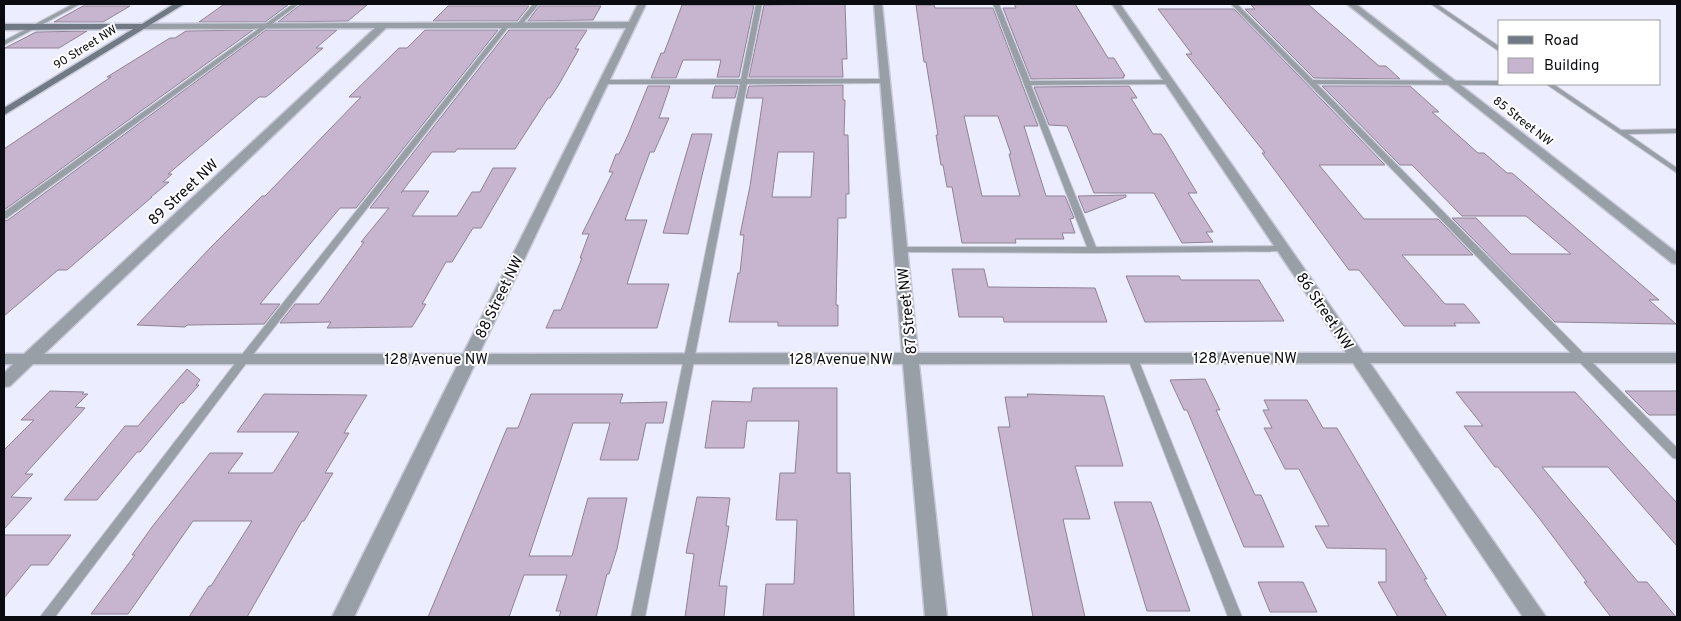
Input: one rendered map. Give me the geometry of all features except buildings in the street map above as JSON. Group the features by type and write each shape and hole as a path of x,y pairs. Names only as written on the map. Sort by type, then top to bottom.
{"street":[{"name":"90 Street NW","path":"4,112 180,4"},
{"name":"88 Street NW","path":"343,617 642,4"},
{"name":"87 Street NW","path":"878,4 936,617"},
{"name":"86 Street NW","path":"1116,4 1535,617"},
{"name":"85 Street NW","path":"1351,4 1677,260"},
{"name":"89 Street NW","path":"4,382 384,25"},
{"path":"4,27 632,25"},
{"name":"128 Avenue NW","path":"4,359 1677,358"}],"lane":[{"path":"4,44 77,4"},
{"path":"4,216 296,4"},
{"path":"519,25 536,4"},
{"path":"638,617 759,4"},
{"path":"996,4 1093,250"},
{"path":"1234,4 1677,455"},
{"path":"1434,4 1498,49"},
{"path":"47,617 244,359 507,25"},
{"path":"604,82 885,81"},
{"path":"1026,82 1170,82"},
{"path":"1311,82 1498,83"},
{"path":"1550,85 1677,171"},
{"path":"1620,132 1677,131"},
{"path":"900,250 1283,250"},
{"path":"1133,359 1235,617"}]}
